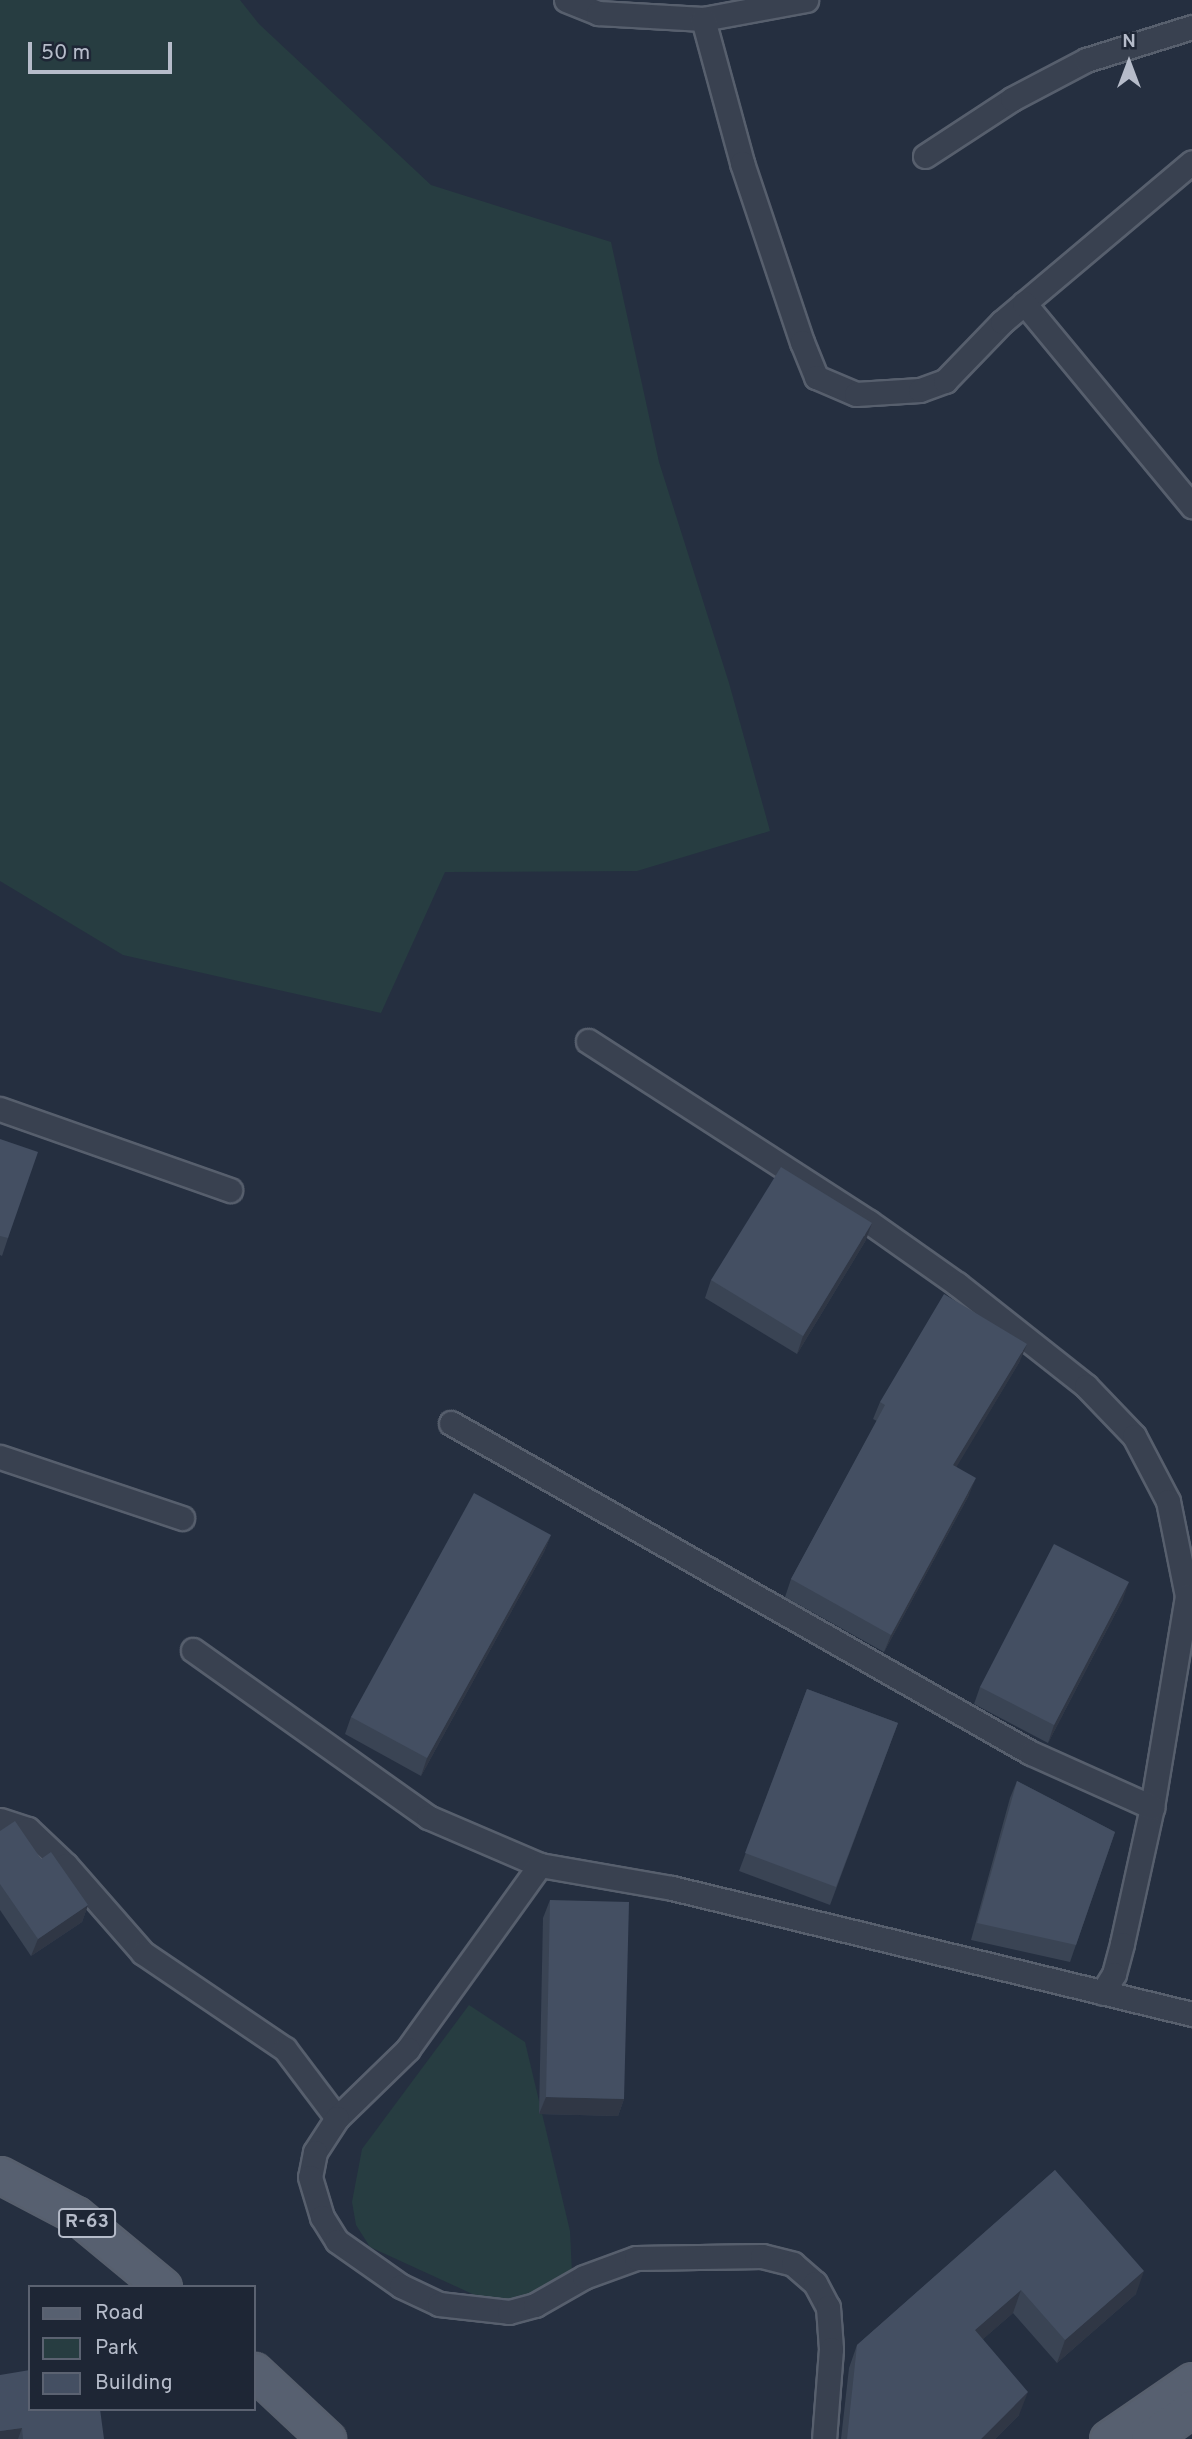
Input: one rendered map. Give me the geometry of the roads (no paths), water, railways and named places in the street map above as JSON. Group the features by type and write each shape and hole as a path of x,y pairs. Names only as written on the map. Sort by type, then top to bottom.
{"main road":[{"name":"R-63","path":"0,2175 76,2215 161,2285"},
{"name":"R-63","path":"0,2199 58,2231 134,2285"},
{"path":"256,2373 327,2439"},
{"path":"1108,2439 1192,2381"},
{"path":"256,2400 295,2439"},
{"path":"1149,2439 1192,2408"}],"street":[{"path":"566,0 598,13 703,19 806,0"},
{"path":"703,19 742,163 816,377 856,394 920,390 945,381 1024,303 1192,162"},
{"path":"925,156 1012,99 1086,60 1192,27"},
{"path":"1024,303 1192,506"},
{"path":"588,1041 869,1222 957,1284 1086,1386 1134,1436 1168,1501 1187,1596 1152,1807 1114,1975 1102,1993"},
{"path":"0,1109 230,1190"},
{"path":"451,1423 1031,1753 1152,1807"},
{"path":"0,1457 181,1518"},
{"path":"192,1650 428,1816 540,1865 672,1888 1192,2014"},
{"path":"0,1819 28,1829 66,1865 107,1917 143,1953 285,2049 337,2118"},
{"path":"540,1865 408,2049 337,2118 316,2152 310,2177 322,2217 337,2241 361,2262 439,2304 509,2312 557,2295 613,2264 660,2254 762,2256 793,2264 816,2283 828,2306 831,2349 824,2439"}]}
